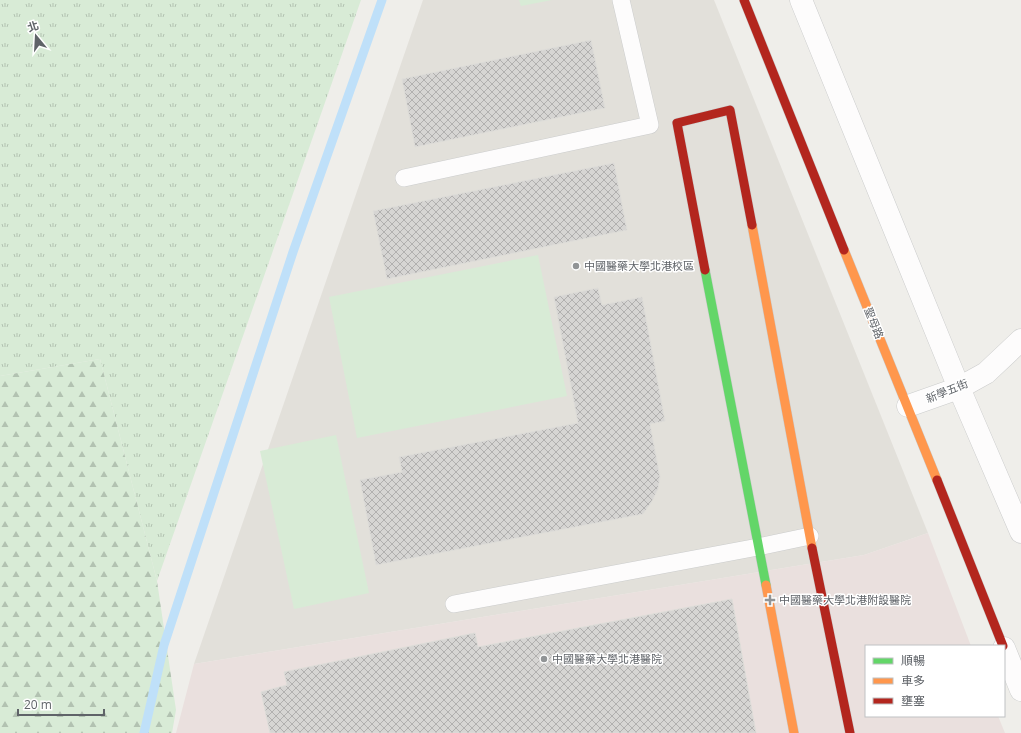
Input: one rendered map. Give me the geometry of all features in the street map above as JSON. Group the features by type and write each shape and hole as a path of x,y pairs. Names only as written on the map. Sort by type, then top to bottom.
{"street":[{"name":"聖母路","path":"744,0 1003,645"},
{"path":"801,0 959,388 1021,532"},
{"path":"794,733 677,123 730,110 810,536 850,733"},
{"name":"新學五街","path":"908,406 959,388 986,373 1021,340"},
{"name":"聖母路","path":"1005,650 1021,690"}],"lane":[{"path":"621,0 650,125"},
{"path":"404,178 650,125 677,123"},
{"path":"454,604 810,536"}],"shaded area":[{"name":"中國醫藥大學北港校區","path":"423,0 714,0 928,533 864,555 194,664"},
{"name":"中國醫藥大學北港附設醫院","path":"928,533 971,645 865,645 865,717 998,717 1005,733 176,733 194,664 864,555"}],"green space":[{"path":"0,0 361,0 157,581 100,359 0,376"},
{"path":"519,0 552,0 521,6"},
{"path":"538,255 567,396 357,438 329,297"},
{"path":"100,359 157,581 176,710 172,733 0,733 0,376"},
{"path":"336,435 369,593 294,609 260,451"}],"building":[{"path":"591,40 605,108 415,147 402,79"},
{"path":"614,163 627,230 387,279 373,211"},
{"path":"598,288 602,305 642,297 665,421 650,424 660,477 658,489 651,503 643,514 376,565 360,480 402,472 399,457 578,423 554,297"},
{"name":"中國醫藥大學北港醫院","path":"732,599 756,733 270,733 261,692 287,685 284,672 475,633 478,647"}],"waterway":[{"path":"144,733 164,645 293,252 382,0"}],"traffic: fast":[{"path":"705,270 766,585"}],"traffic: slow":[{"path":"752,225 812,548"},
{"path":"844,250 937,480"},
{"path":"766,585 794,733"}],"traffic: jam":[{"path":"744,0 844,250"},
{"path":"705,270 677,123 730,110 752,225"},
{"path":"937,480 1003,645"},
{"path":"812,548 850,733"}],"place":[{"name":"中國醫藥大學北港校區","path":"576,266"},
{"name":"中國醫藥大學北港附設醫院","path":"770,600"},
{"name":"中國醫藥大學北港醫院","path":"544,659"}]}
